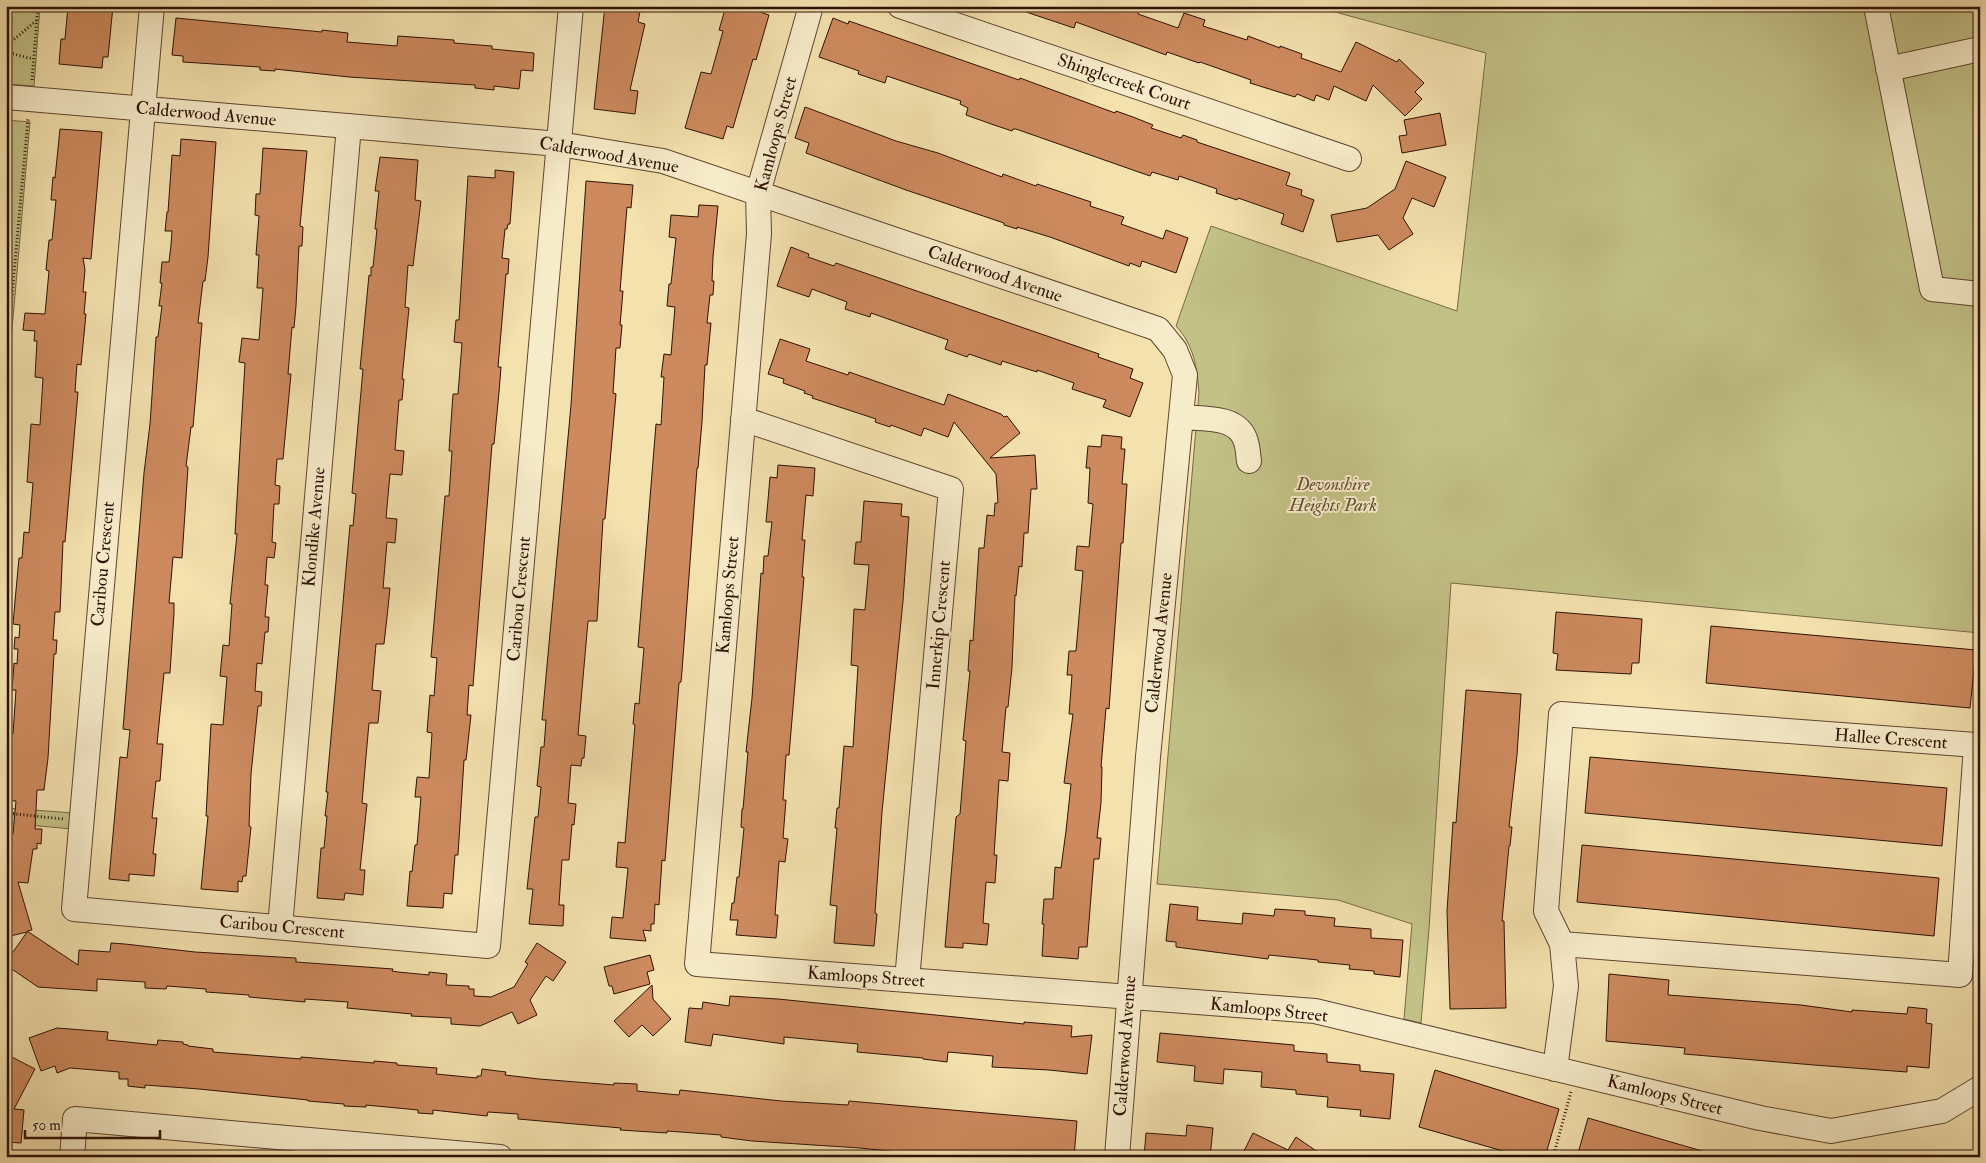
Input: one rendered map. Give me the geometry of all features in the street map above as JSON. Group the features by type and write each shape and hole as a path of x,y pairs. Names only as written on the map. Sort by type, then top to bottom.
{"street":[{"path":"143,109 152,6"},
{"path":"560,144 571,6"},
{"name":"Kamloops Street","path":"811,6 758,193 760,234 696,964 1315,1011 1760,1118 1831,1131 1942,1111 1980,1088"},
{"name":"Shinglecreek Court","path":"900,6 1349,159"},
{"path":"1876,6 1932,289 1980,294"},
{"path":"1888,69 1980,49"},
{"name":"Calderwood Avenue","path":"6,97 560,144 663,160 1158,330 1176,350 1185,375 1148,757 1117,1157"},
{"name":"Caribou Crescent","path":"143,109 74,908 488,946 560,144"},
{"name":"Klondike Avenue","path":"280,927 349,126"},
{"path":"1181,417 1221,420 1236,428 1246,440 1250,461"},
{"name":"Innerkip Crescent","path":"743,419 951,489 907,980"},
{"name":"Hallee Crescent","path":"1556,1069 1566,986 1562,944 1546,911 1561,714 1976,745 1960,975 1562,944"},
{"path":"72,1157 75,1119 500,1157"}],"path":[{"path":"32,78 38,6"},
{"path":"6,46 36,21"},
{"path":"6,52 33,59"},
{"path":"6,361 28,120"},
{"path":"6,813 70,820"},
{"path":"1553,1157 1571,1092"}],"green space":[{"path":"6,6 40,6 34,86 6,84"},
{"name":"Devonshire Heights Park","path":"1313,6 1980,6 1980,633 1451,583 1429,929 1421,1023 1404,1019 1412,924 1338,900 1157,884 1199,393 1194,357 1187,341 1176,326 1211,226 1457,311 1486,53"},
{"path":"6,120 30,122 6,399"},
{"path":"6,808 74,813 72,829 6,823"}],"building":[{"path":"68,6 113,6 108,57 103,57 102,68 59,64 61,39 65,39"},
{"path":"605,6 641,6 638,22 645,24 630,90 638,91 635,114 594,109"},
{"path":"726,6 759,6 757,11 769,15 756,60 753,59 733,128 727,126 723,139 685,128 701,72 711,74 723,31 719,30"},
{"path":"1018,6 1140,6 1138,14 1178,28 1184,13 1205,20 1203,26 1247,40 1248,36 1280,48 1280,46 1302,54 1301,58 1341,72 1356,42 1397,62 1399,59 1424,83 1415,92 1422,99 1405,116 1373,85 1366,101 1334,86 1329,100 1316,95 1314,101 1297,94 1295,97 1250,83 1251,80 1200,62 1167,52 1166,55 1076,22 1074,28 1017,9"},
{"path":"176,18 348,33 347,42 397,46 398,36 454,40 454,43 492,46 492,49 534,53 533,71 521,70 519,89 494,86 494,90 475,88 475,85 349,77 275,69 275,71 260,70 260,67 183,62 183,56 172,55"},
{"path":"833,18 848,24 849,21 1019,80 1020,78 1115,113 1116,111 1133,117 1153,125 1151,128 1181,138 1183,135 1197,140 1197,142 1290,173 1286,185 1302,190 1301,195 1314,200 1303,232 1281,224 1284,214 1238,198 1237,200 1216,193 1217,189 1179,176 1178,180 1152,172 1150,176 1016,129 1012,131 966,115 968,108 960,104 961,101 887,76 885,83 858,74 859,71 819,57"},
{"path":"805,107 896,141 938,153 1002,177 1003,174 1091,202 1090,206 1124,217 1121,224 1163,239 1166,230 1188,238 1176,273 1142,261 1140,267 1130,263 1129,266 1050,237 1004,225 1004,223 906,190 806,153 809,143 795,138"},
{"path":"1440,113 1446,145 1402,153 1399,136 1407,135 1404,120"},
{"path":"60,129 102,132 91,259 83,258 85,270 83,292 86,292 84,314 86,314 81,365 77,364 75,392 78,392 65,542 63,541 60,612 55,612 53,640 57,640 56,654 54,654 48,758 44,790 37,790 35,829 42,829 41,844 37,843 37,849 33,849 28,883 18,882 32,930 27,931 78,965 79,950 110,952 111,943 125,944 195,952 296,958 296,962 393,969 392,971 429,975 429,972 447,974 446,985 469,986 469,989 474,989 474,996 491,997 514,987 528,964 525,962 537,943 566,962 553,981 546,976 530,1000 537,1015 518,1024 512,1012 480,1026 451,1024 451,1018 411,1016 412,1014 347,1008 348,1002 305,999 305,1002 206,992 206,989 167,986 166,989 145,988 145,982 97,979 97,991 38,987 6,965 6,962 27,932 6,937 6,833 13,834 16,801 6,800 6,751 8,734 13,734 16,690 12,690 14,663 17,664 18,649 14,649 15,637 19,638 20,625 13,624 19,558 22,558 24,532 29,533 33,483 27,482 31,424 40,425 43,378 35,377 37,341 34,341 35,331 23,330 25,313 45,314 49,271 46,270 49,240 52,240 56,200 51,200"},
{"path":"181,139 216,142 208,257 198,323 202,323 193,427 191,427 186,466 188,467 182,558 173,557 169,603 174,603 170,673 164,673 157,744 163,744 160,781 156,781 152,818 157,818 153,854 156,854 154,876 129,874 129,881 109,879 120,757 127,758 130,730 123,729 156,337 158,337 162,306 159,306 162,262 169,262 171,245 172,231 165,231 172,155 180,156"},
{"path":"263,148 307,151 300,226 303,227 302,246 299,246 296,306 294,328 292,327 288,374 291,374 283,459 277,459 275,485 280,486 279,504 274,504 272,542 276,543 274,558 267,557 265,585 268,585 265,617 269,617 268,632 265,632 262,664 257,663 255,691 262,692 261,706 258,706 251,774 249,826 251,827 246,876 243,876 242,882 238,881 238,892 201,889 208,816 206,816 211,724 223,725 227,677 220,676 223,645 229,646 232,604 230,604 237,534 235,534 245,363 239,362 242,338 259,340 263,288 257,288 259,255 256,255 259,216 255,215 256,194 260,194"},
{"path":"380,157 418,160 415,200 421,201 413,266 408,265 405,307 409,308 402,379 404,379 402,400 399,400 395,450 404,451 402,475 390,474 386,518 397,519 395,543 387,542 383,588 390,588 384,644 376,644 372,690 381,691 378,723 369,723 362,803 367,804 360,870 365,870 363,895 345,893 344,900 317,898 321,848 324,848 327,816 325,816 328,792 326,792 350,525 353,526 356,494 352,493 363,369 360,369 369,275 371,276 371,267 373,267 377,229 375,229 379,191 375,191"},
{"path":"1406,161 1446,177 1434,207 1412,198 1403,218 1413,234 1389,250 1378,235 1337,242 1331,215 1367,208 1395,189"},
{"path":"495,170 514,172 510,224 505,229 502,258 509,259 508,274 506,274 498,367 501,367 494,444 492,444 473,686 469,685 467,715 471,715 466,760 464,760 458,855 455,855 452,894 444,893 443,908 407,906 410,871 412,872 415,845 417,845 421,797 415,797 417,777 429,778 432,733 427,732 430,695 434,696 437,658 431,657 445,496 449,496 452,451 449,451 453,394 458,394 462,343 454,342 456,320 459,320 468,176 495,178"},
{"path":"586,181 633,185 631,208 627,207 620,291 623,291 620,325 622,325 620,348 616,348 613,393 616,394 605,519 603,519 597,621 588,621 578,735 586,736 584,758 582,758 581,766 571,765 568,803 576,804 569,860 562,860 559,905 564,905 563,926 529,924 533,889 527,889 535,817 538,817 541,787 537,786 541,747 544,747 546,720 542,720 571,405"},
{"path":"699,205 718,206 713,257 713,295 710,295 707,323 711,323 707,365 705,365 682,671 681,682 679,683 665,861 662,860 659,905 655,904 654,924 651,924 651,931 643,930 646,941 610,938 612,917 623,918 628,868 616,867 618,842 625,843 635,725 633,724 635,703 639,704 644,648 638,647 656,424 661,425 664,377 661,377 664,354 671,355 675,307 667,306 676,238 669,237 671,215 698,217"},
{"path":"791,247 809,254 808,257 834,266 836,263 1099,354 1098,357 1133,369 1130,378 1143,383 1130,417 1103,407 1106,400 1072,389 1074,383 1037,370 1037,372 1002,361 1001,365 969,354 967,357 945,349 948,340 871,313 870,317 845,309 847,302 812,289 809,297 777,286"},
{"path":"780,339 810,349 806,361 848,375 849,372 944,405 948,394 1001,414 1004,417 1007,416 1020,433 990,458 1035,455 1037,489 1031,489 1028,533 1024,533 1022,567 1019,566 1015,595 1012,667 1002,752 1010,753 1008,781 999,780 994,855 997,855 995,883 986,882 983,923 989,924 987,945 963,943 963,948 945,947 956,817 960,814 966,741 963,740 970,671 968,671 970,640 973,641 979,548 984,548 987,515 994,516 995,503 998,503 996,474 954,422 948,437 924,428 921,436 891,425 890,427 875,422 876,419 812,398 813,396 804,393 805,391 783,383 784,379 768,374"},
{"path":"1102,435 1122,437 1121,449 1125,449 1122,484 1127,484 1109,709 1106,708 1101,767 1101,803 1097,838 1101,838 1099,859 1094,859 1087,947 1079,947 1078,959 1042,956 1044,924 1042,924 1044,899 1053,899 1055,867 1061,868 1071,784 1064,783 1073,714 1069,714 1072,675 1067,675 1069,651 1076,651 1083,571 1075,570 1077,546 1089,547 1093,504 1088,503 1090,468 1086,468 1088,446 1101,447"},
{"path":"778,465 815,468 813,496 806,495 802,540 805,540 802,577 804,577 789,755 786,755 783,800 786,800 783,838 788,839 785,862 779,861 775,915 778,915 776,938 736,935 738,920 730,920 737,877 739,877 744,828 741,827 742,809 761,573 763,574 764,556 768,556 772,522 766,522 770,477 777,478"},
{"path":"864,501 902,504 901,516 909,517 903,601 882,812 874,946 834,943 837,906 830,905 837,828 835,828 837,808 839,808 844,746 853,747 858,666 851,665 854,609 865,610 869,565 854,564 856,542 861,542"},
{"path":"1556,612 1642,619 1639,663 1632,663 1631,674 1556,670 1558,654 1553,653"},
{"path":"1711,626 1976,650 1970,708 1706,683"},
{"path":"1466,690 1521,694 1509,827 1512,827 1502,921 1504,921 1506,1008 1450,1009 1447,911 1453,822 1456,823"},
{"path":"1590,757 1947,788 1942,846 1585,813"},
{"path":"1582,845 1939,878 1934,936 1577,902"},
{"path":"1170,904 1198,907 1197,920 1242,924 1243,913 1274,916 1275,909 1305,911 1305,915 1335,918 1334,926 1371,929 1371,938 1403,940 1400,977 1374,974 1374,971 1349,969 1350,965 1318,962 1318,960 1269,955 1268,959 1176,947 1176,942 1166,941"},
{"path":"650,955 654,970 647,972 650,984 614,994 612,986 609,986 604,967"},
{"path":"1609,974 1669,980 1668,995 1801,1005 1852,1012 1852,1010 1907,1014 1908,1007 1927,1009 1926,1023 1932,1024 1929,1068 1907,1066 1907,1072 1814,1065 1684,1054 1685,1048 1606,1041"},
{"path":"652,985 653,999 671,1019 653,1036 642,1025 629,1037 614,1021"},
{"path":"730,996 778,999 1024,1024 1024,1022 1072,1026 1071,1037 1092,1035 1087,1074 992,1067 993,1056 948,1052 947,1062 857,1052 858,1044 784,1037 784,1044 713,1034 711,1046 685,1042 689,1008 702,1009 703,1002 729,1006"},
{"path":"57,1028 108,1032 107,1040 157,1045 158,1040 183,1042 183,1044 188,1046 213,1049 213,1052 301,1059 301,1057 397,1063 397,1065 437,1068 436,1074 477,1078 477,1076 481,1076 482,1069 506,1072 505,1075 539,1079 614,1085 614,1083 637,1084 637,1091 679,1095 680,1090 781,1101 848,1105 849,1101 1077,1121 1074,1157 953,1157 860,1148 752,1141 721,1137 721,1135 620,1130 621,1128 518,1119 518,1114 488,1112 487,1116 433,1110 433,1114 418,1113 418,1110 366,1105 366,1107 344,1106 344,1104 199,1089 145,1085 145,1088 128,1086 128,1079 119,1079 119,1072 70,1068 57,1073 55,1066 41,1071 29,1038"},
{"path":"1160,1033 1294,1045 1294,1051 1327,1054 1327,1062 1360,1065 1360,1071 1394,1074 1390,1119 1360,1116 1361,1110 1327,1107 1328,1097 1296,1094 1296,1090 1261,1087 1262,1072 1224,1069 1223,1084 1194,1081 1195,1066 1157,1062"},
{"path":"6,1054 35,1069 14,1109 24,1110 21,1143 6,1142"},
{"path":"1435,1070 1559,1109 1545,1157 1524,1157 1419,1127"},
{"path":"1588,1118 1709,1153 1709,1157 1577,1157"},
{"path":"1187,1125 1213,1128 1210,1157 1144,1157 1146,1133 1186,1136"},
{"path":"1253,1133 1288,1150 1296,1137 1325,1157 1241,1157"}]}
